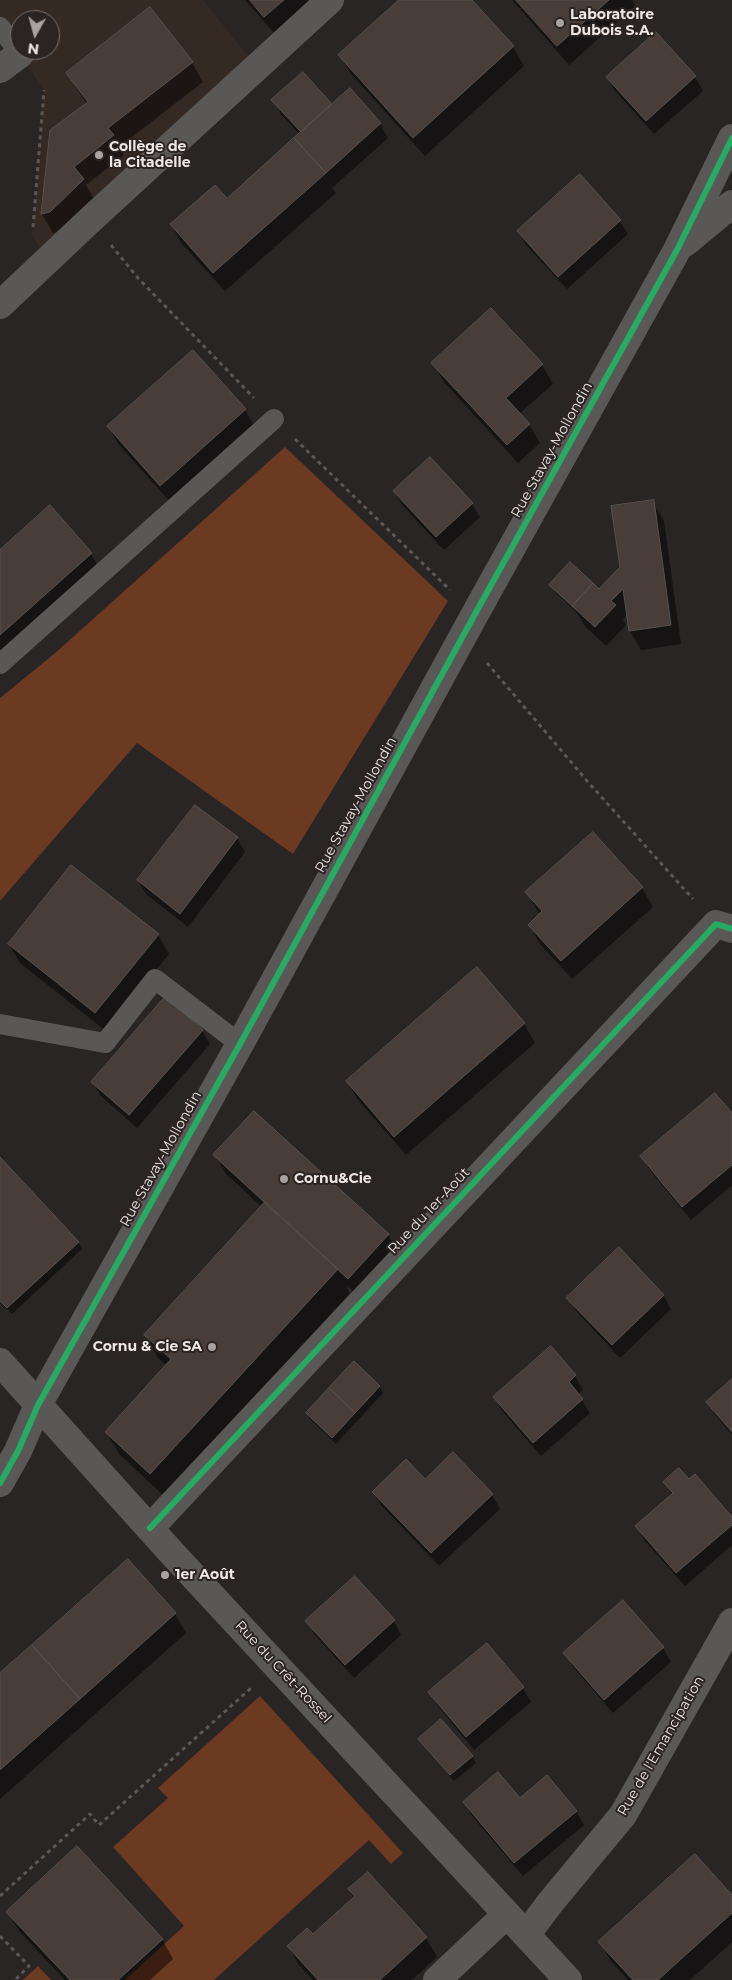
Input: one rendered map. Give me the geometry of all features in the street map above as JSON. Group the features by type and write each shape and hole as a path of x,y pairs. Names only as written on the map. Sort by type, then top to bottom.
{"street":[{"path":"0,305 330,0"},
{"name":"Rue Stavay-Mollondin","path":"0,1483 18,1451 38,1405 240,1044 677,250 732,138"},
{"path":"677,250 732,204"},
{"name":"Rue du 1er-Août","path":"150,1528 724,926"},
{"name":"Rue du Crêt-Rossel","path":"0,1362 150,1528 568,1980"},
{"name":"Rue de l'Emancipation","path":"526,1935 623,1815 732,1622"},
{"path":"437,1980 507,1914"}],"lane":[{"path":"0,27 10,62"},
{"path":"0,664 274,419"},
{"path":"0,1024 105,1042 155,979 240,1044"}],"path":[{"path":"44,90 32,235 48,261"},
{"path":"90,220 138,278"},
{"path":"481,656 588,782 724,926"},
{"path":"0,1896 90,1814 99,1824 252,1687"},
{"path":"0,1936 29,1966 15,1980"}],"shaded area":[{"name":"Collège de la Citadelle","path":"0,0 203,0 256,66 48,261 32,235 44,90 24,60 60,60 60,10 10,10 10,40 0,27"},
{"path":"285,447 448,601 293,854 137,743 0,901 0,698 54,654"},
{"path":"260,1696 403,1853 391,1864 369,1840 214,1980 125,1980 184,1926 113,1847 168,1798 158,1788"},
{"path":"38,1966 51,1980 23,1980"}],"building":[{"path":"250,0 284,0 264,17"},
{"path":"399,0 472,0 514,46 413,138 338,55"},
{"name":"Laboratoire Dubois S.A.","path":"516,0 609,0 557,46"},
{"path":"150,7 193,62 108,128 114,135 74,167 84,179 50,212 41,214 50,130 88,102 66,73"},
{"path":"656,32 696,76 646,121 606,77"},
{"path":"303,72 332,104 301,132 271,100"},
{"path":"350,88 381,123 326,173 294,138"},
{"path":"294,138 326,173 213,273 170,224 215,185 227,198"},
{"path":"580,174 621,220 558,277 517,231"},
{"path":"491,308 543,364 506,398 530,424 507,445 431,363"},
{"path":"193,350 246,409 160,486 107,426"},
{"path":"430,457 473,503 436,537 393,491"},
{"path":"654,500 671,625 629,631 623,589 611,601 616,605 595,627 572,606 593,583 599,589 620,567 611,506"},
{"path":"50,505 92,553 0,635 0,550"},
{"path":"570,562 593,583 572,606 549,585"},
{"path":"195,805 238,837 180,914 137,880"},
{"path":"593,832 643,887 561,961 528,925 542,911 525,892"},
{"path":"71,865 159,934 95,1013 8,944"},
{"path":"477,967 525,1023 394,1137 346,1081"},
{"path":"165,997 203,1030 129,1115 91,1082"},
{"path":"715,1093 732,1113 732,1165 682,1207 640,1156"},
{"name":"Cornu&Cie","path":"254,1111 389,1234 348,1279 213,1155"},
{"path":"0,1157 79,1242 7,1308 0,1301"},
{"name":"Cornu & Cie SA","path":"265,1202 338,1269 150,1474 105,1432 171,1359 144,1335"},
{"path":"619,1247 664,1295 612,1345 566,1298"},
{"path":"551,1346 576,1375 569,1382 583,1399 533,1443 493,1397"},
{"path":"354,1361 380,1386 355,1413 329,1388"},
{"path":"732,1379 732,1432 706,1402"},
{"path":"329,1388 355,1413 332,1438 306,1413"},
{"path":"453,1452 493,1494 431,1553 372,1492 406,1459 425,1479"},
{"path":"679,1468 689,1479 695,1474 732,1517 732,1525 676,1573 635,1526 673,1493 663,1482"},
{"path":"128,1559 176,1613 80,1699 32,1645"},
{"path":"355,1576 395,1620 345,1665 305,1621"},
{"path":"623,1600 664,1647 604,1700 563,1653"},
{"path":"487,1643 524,1687 466,1737 428,1692"},
{"path":"32,1645 80,1699 0,1770 0,1673"},
{"path":"441,1719 473,1756 450,1775 418,1739"},
{"path":"498,1772 520,1798 547,1775 577,1811 514,1863 463,1802"},
{"path":"77,1846 163,1939 118,1980 70,1980 6,1912"},
{"path":"695,1854 732,1895 732,1913 658,1980 633,1980 598,1942"},
{"path":"368,1872 427,1937 380,1980 318,1980 287,1946 307,1928 313,1934 355,1896 348,1889"}],"cycle path":[{"path":"0,1483 18,1451 38,1405 240,1044 677,250 732,138"},
{"path":"150,1528 716,924 732,929"}],"place":[{"name":"Laboratoire Dubois S.A.","path":"560,23"},
{"name":"Collège de la Citadelle","path":"99,155"},
{"name":"Cornu&Cie","path":"284,1179"},
{"name":"Cornu & Cie SA","path":"212,1347"},
{"name":"1er Août","path":"165,1575"}]}
